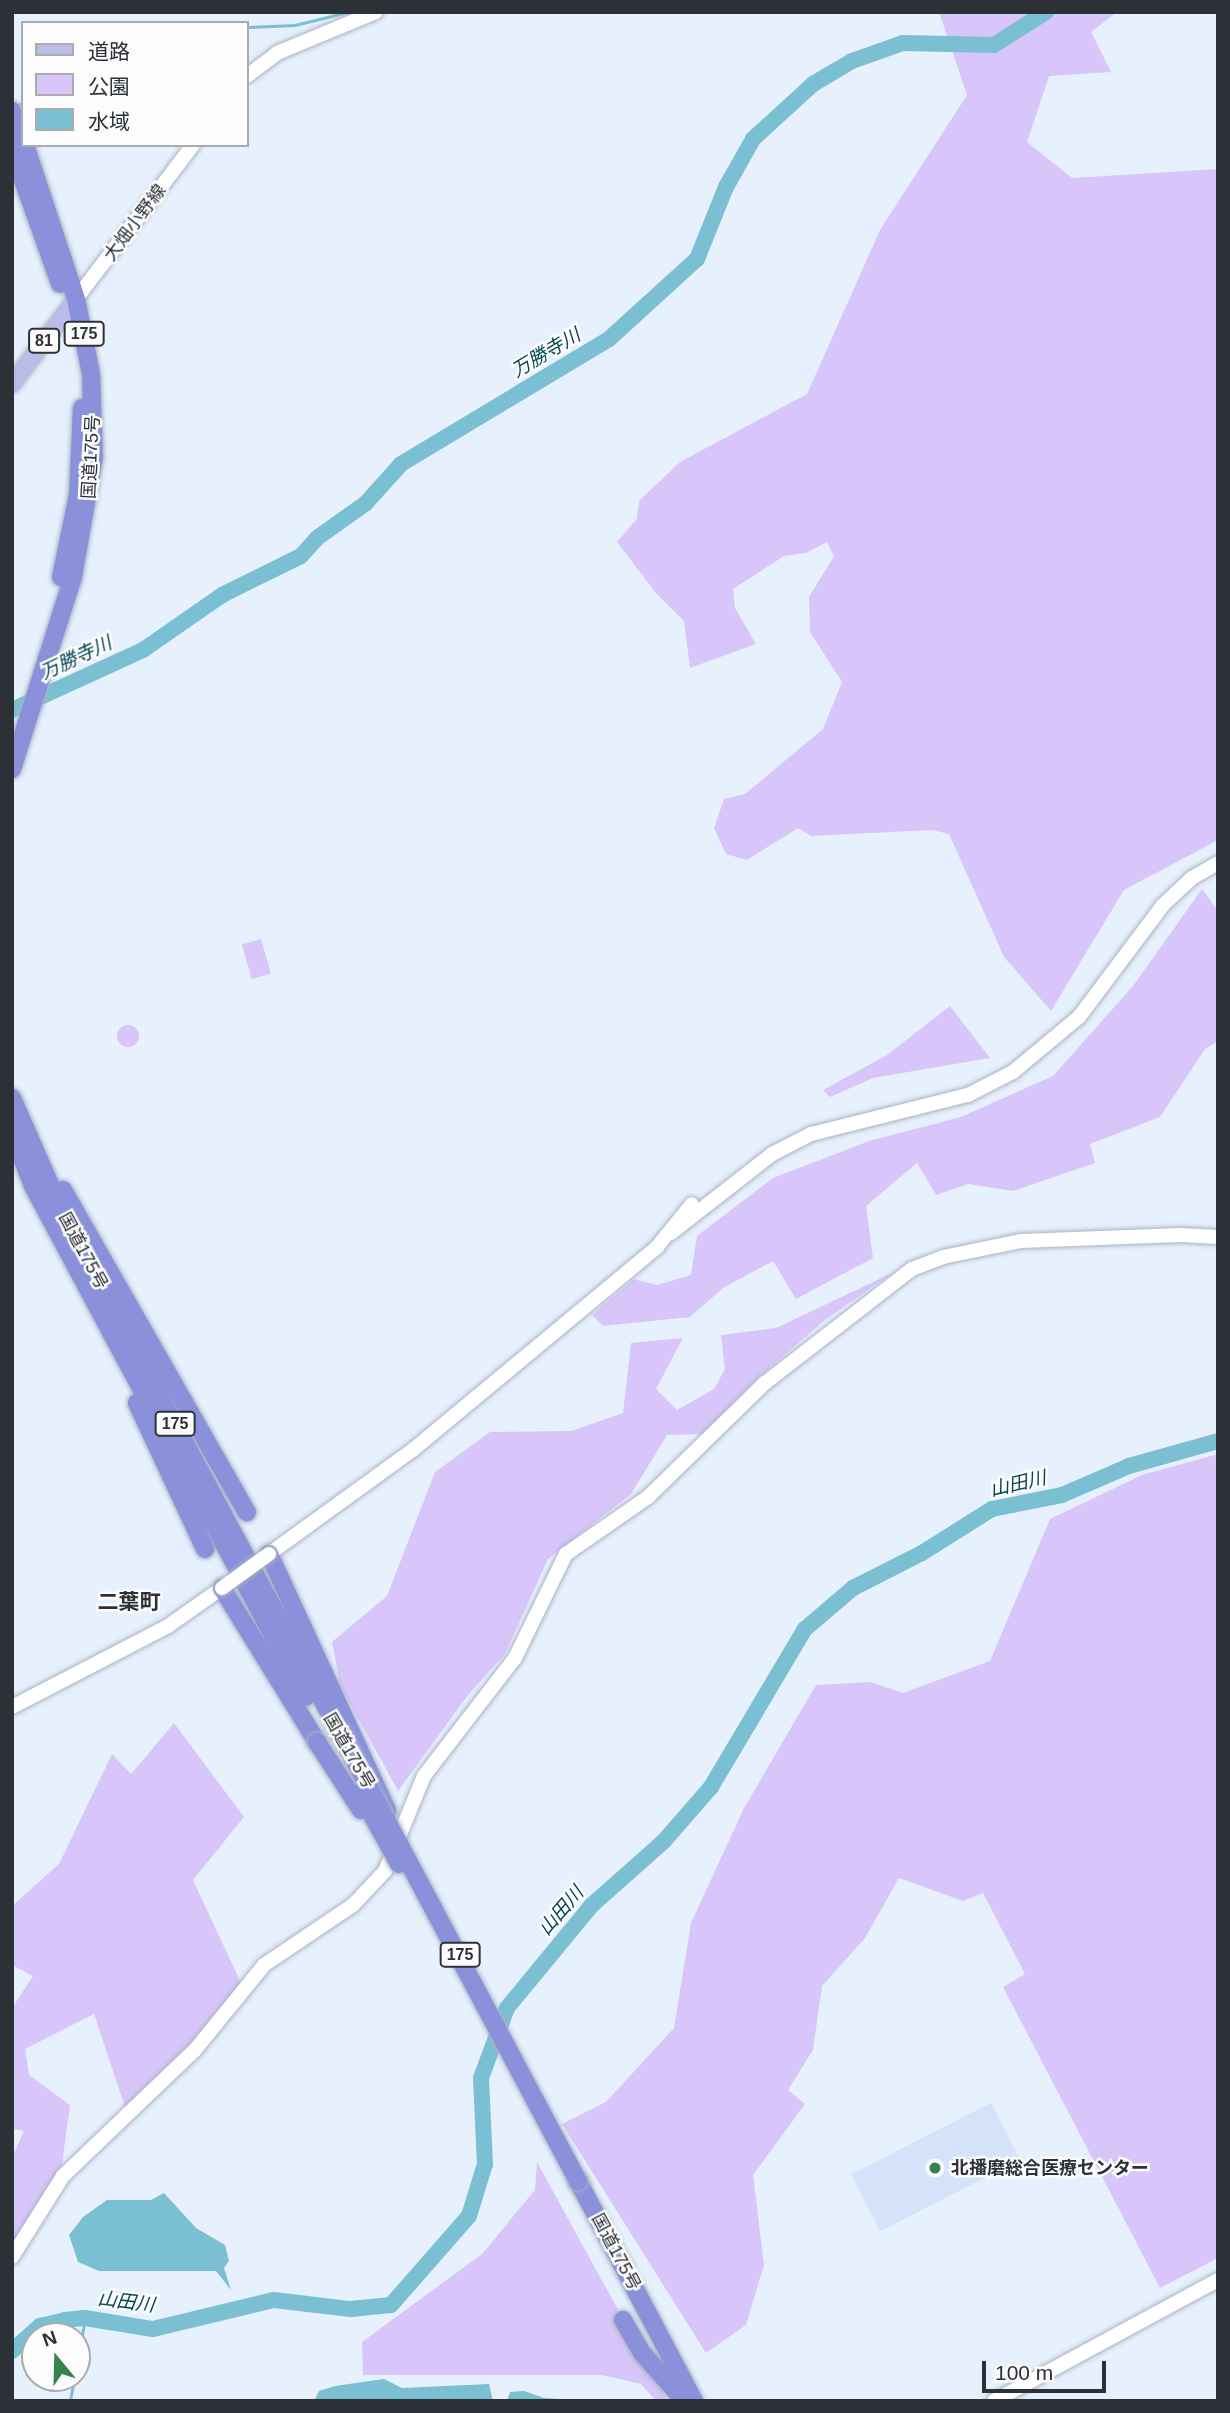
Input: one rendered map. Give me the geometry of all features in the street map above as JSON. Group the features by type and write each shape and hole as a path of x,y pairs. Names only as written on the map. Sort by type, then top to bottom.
{"highway":[{"path":"12,111 21,135"},
{"name":"国道175号","path":"12,769 18,727 79,529 94,457 94,414 72,304 25,147"},
{"name":"国道175号","path":"12,149 72,304"},
{"name":"国道175号","path":"15,1106 22,1160 251,1597 333,1734 390,1821 638,2294 685,2399"},
{"path":"19,1131 247,1513"},
{"name":"国道175号","path":"19,1131 412,1889 579,2182 685,2399"},
{"path":"22,1160 31,1194 132,1392 205,1549"},
{"path":"269,1554 333,1734"},
{"path":"222,1588 333,1734"},
{"path":"623,2320 643,2354 685,2399"}],"main road":[{"name":"81","path":"12,384 72,304"}],"street":[{"path":"248,75 277,53 376,12"},
{"name":"大畑小野線","path":"72,304 191,147"},
{"path":"12,1707 168,1626 414,1449 671,1233 772,1154 811,1134 968,1095 1013,1072 1079,1017 1163,905 1192,878 1218,863"},
{"path":"671,1233 692,1204"},
{"path":"12,2258 63,2176 195,2050 264,1965 354,1905 384,1871 424,1776 446,1741 487,1697 515,1658 566,1554 648,1497 765,1383 912,1269 943,1257 1021,1241 1180,1234 1218,1237"},
{"path":"994,2401 1218,2280"}],"shaded area":[{"name":"北播磨総合医療センター","path":"991,2103 1020,2160 880,2231 851,2174"}],"green space":[{"path":"939,12 1117,12 1091,32 1111,72 1049,76 1027,142 1072,178 1218,169 1218,840 1124,890 1051,1011 1004,957 949,834 932,830 811,836 798,828 747,860 726,854 714,828 724,799 745,794 823,729 842,682 810,632 809,597 834,556 827,542 806,553 784,556 733,589 735,608 756,644 690,668 684,621 656,593 617,542 637,519 639,501 680,462 807,394 880,230 967,95"},
{"path":"1202,889 1218,911 1218,1041 1205,1049 1160,1117 1090,1144 1095,1163 1013,1191 968,1184 936,1195 917,1163 866,1206 873,1258 796,1299 773,1261 723,1288 690,1317 603,1326 592,1315 634,1279 657,1285 691,1275 697,1236 773,1178 869,1141 961,1117 1053,1076 1133,986"},
{"path":"261,939 271,974 252,979 242,945"},
{"path":"950,1006 990,1058 873,1078 830,1097 823,1090 887,1055"},
{"path":"128,1025 136,1028 139,1036 136,1044 128,1047 120,1044 117,1036 120,1028"},
{"path":"892,1273 825,1320 761,1375 705,1434 667,1435 631,1494 548,1559 505,1654 468,1695 398,1791 340,1685 332,1642 387,1596 435,1472 490,1432 571,1431 623,1413 631,1343 683,1338 656,1389 677,1410 714,1389 725,1369 721,1335 776,1328"},
{"path":"1218,1454 1218,2258 1160,2288 1003,1987 1025,1974 983,1893 963,1901 899,1878 865,1938 822,1986 813,2050 788,2090 805,2104 753,2175 764,2265 746,2325 706,2353 562,2124 606,2102 674,2028 691,1923 744,1808 816,1685 870,1682 903,1693 990,1661 1050,1519 1142,1475"},
{"path":"174,1723 244,1817 193,1880 241,1983 183,2054 125,2107 94,2014 25,2049 29,2075 70,2105 62,2165 12,2244 12,2158 24,2131 12,2129 12,2008 33,1976 12,1965 12,1906 59,1864 112,1754 131,1774"},
{"path":"537,2162 668,2401 656,2401 641,2384 602,2375 363,2375 362,2342 482,2254 535,2190"}],"water":[{"path":"164,2193 196,2228 225,2245 229,2261 224,2268 231,2290 216,2271 99,2271 78,2262 69,2235 83,2217 107,2200 151,2200"},
{"path":"384,2379 402,2388 489,2384 493,2401 314,2401 319,2391"},
{"path":"524,2391 544,2398 591,2401 507,2401 510,2392"}],"waterway":[{"path":"248,27 295,25 348,12"},
{"name":"万勝寺川","path":"12,710 143,650 222,595 301,556 317,538 366,503 401,464 609,339 697,259 726,187 753,139 813,84 852,61 903,43 994,45 1046,12"},
{"name":"山田川","path":"12,2351 40,2326 65,2320 85,2318 153,2329 274,2300 350,2309 391,2305 469,2216 485,2164 481,2078 507,2008 592,1905 664,1841 711,1787 805,1629 853,1588 922,1553 992,1509 1062,1495 1129,1466 1218,1441"},
{"path":"84,2322 85,2318"},
{"path":"70,2401 72,2392"}],"place":[{"name":"北播磨総合医療センター","path":"935,2168"}],"district":[{"name":"二葉町","path":"129,1602"}]}
